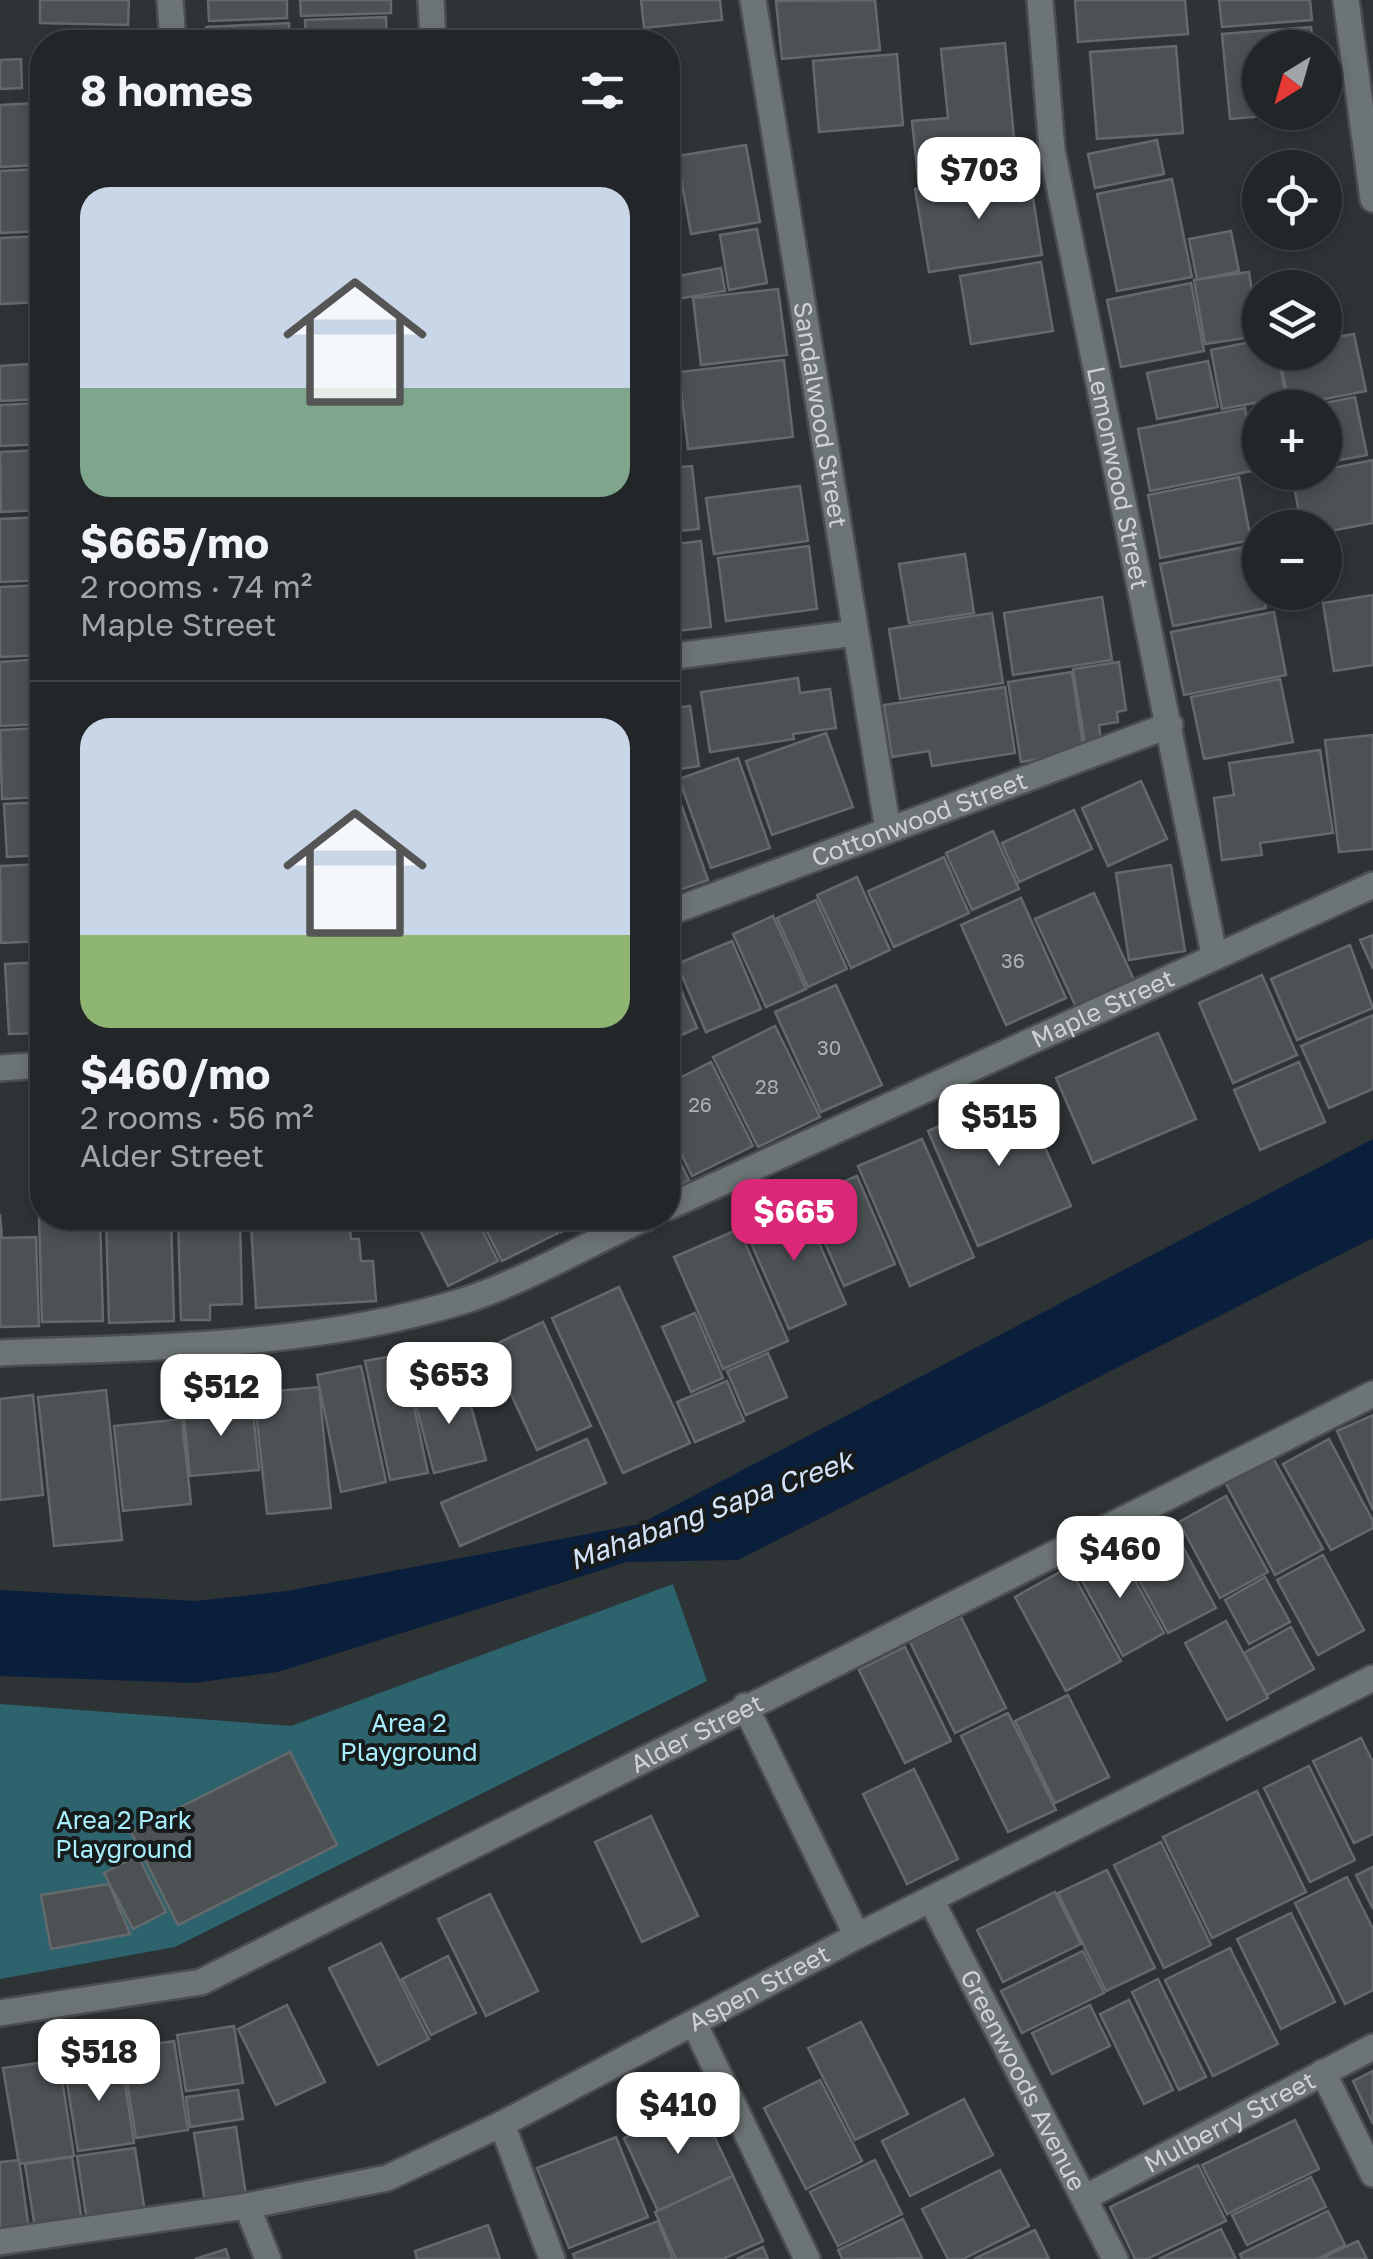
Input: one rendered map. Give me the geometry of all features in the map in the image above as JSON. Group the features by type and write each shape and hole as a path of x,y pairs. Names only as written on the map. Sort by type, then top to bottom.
{"street":[{"path":"170,0 172,30"},
{"path":"431,0 433,30"},
{"name":"Sandalwood Street","path":"753,0 888,830"},
{"name":"Lemonwood Street","path":"1040,0 1052,150 1214,954"},
{"path":"1346,0 1373,199"},
{"path":"680,655 856,633"},
{"name":"Cottonwood Street","path":"680,908 1170,725"},
{"name":"Maple Street","path":"680,1201 1214,954 1373,885"},
{"path":"0,1068 30,1065"},
{"path":"0,1353 248,1343 370,1326 467,1300 618,1230"},
{"name":"Alder Street","path":"0,2014 201,1982 1373,1394"},
{"name":"Aspen Street","path":"0,2242 247,2206 387,2178 502,2124 857,1936 932,1902 1373,1678"},
{"path":"746,1706 857,1936"},
{"name":"Greenwoods Avenue","path":"932,1902 1115,2259"},
{"path":"694,2023 808,2259"},
{"name":"Mulberry Street","path":"1086,2197 1373,2047"},
{"path":"1322,2072 1373,2174"},
{"path":"502,2124 552,2259"},
{"path":"247,2206 268,2259"}],"green space":[{"name":"Area 2 Park Playground","path":"673,1584 707,1681 175,1947 0,1979 0,1704 291,1726"}],"water":[{"name":"Mahabang Sapa Creek","path":"1373,1139 1373,1238 738,1560 627,1562 278,1672 193,1683 0,1676 0,1590 196,1601 287,1591 640,1524"}],"building":[{"path":"40,0 129,0 128,25 40,23"},
{"path":"208,0 287,0 287,18 209,21"},
{"path":"300,0 391,0 391,13 301,16"},
{"path":"641,0 720,0 722,20 644,28"},
{"path":"875,0 880,50 782,59 776,1"},
{"path":"1075,0 1185,0 1188,34 1078,42"},
{"path":"1219,0 1310,0 1312,20 1222,27"},
{"path":"386,17 387,30 305,30 305,20"},
{"path":"289,23 289,30 206,30"},
{"path":"1242,32 1242,118 1230,119 1222,34"},
{"path":"1005,43 1017,169 918,178 912,121 948,118 941,49"},
{"path":"1176,46 1183,133 1097,139 1090,52"},
{"path":"897,54 903,125 819,132 813,61"},
{"path":"21,59 22,88 0,89 0,60"},
{"path":"30,103 30,165 0,167 0,105"},
{"path":"1157,140 1164,174 1095,188 1088,154"},
{"path":"746,145 760,222 691,234 680,156"},
{"path":"30,169 30,232 0,233 0,171"},
{"path":"1029,172 1042,255 929,272 915,189"},
{"path":"1172,179 1192,277 1117,291 1097,194"},
{"path":"757,229 767,283 729,290 720,235"},
{"path":"1231,231 1239,271 1197,280 1189,239"},
{"path":"30,237 30,303 0,304 0,238"},
{"path":"1041,262 1053,331 971,344 960,276"},
{"path":"721,268 725,291 680,298 680,276"},
{"path":"1242,273 1242,339 1205,344 1194,280"},
{"path":"1191,283 1204,351 1121,367 1107,300"},
{"path":"778,289 787,355 701,365 693,298"},
{"path":"1354,334 1366,391 1342,396 1342,390 1286,390 1282,370 1342,370 1342,336"},
{"path":"1242,344 1242,370 1281,370 1285,390 1242,390 1242,405 1222,409 1211,350"},
{"path":"784,360 793,437 688,449 680,372"},
{"path":"1208,361 1218,407 1157,419 1147,373"},
{"path":"30,364 30,400 0,401 0,366"},
{"path":"1355,397 1367,455 1342,460 1342,400"},
{"path":"30,404 30,445 0,446 0,405"},
{"path":"1242,409 1242,473 1150,491 1138,429"},
{"path":"30,451 30,511 1,512 0,452"},
{"path":"1373,460 1373,523 1342,529 1342,510 1299,510 1295,490 1342,490 1342,466"},
{"path":"692,466 699,529 680,531 680,467"},
{"path":"1239,477 1245,510 1242,510 1242,542 1160,558 1148,495"},
{"path":"800,486 808,541 714,554 706,498"},
{"path":"30,518 30,581 0,582 0,519"},
{"path":"701,541 711,627 680,631 680,544"},
{"path":"809,546 817,609 726,621 718,558"},
{"path":"1242,547 1242,610 1256,610 1173,626 1160,564"},
{"path":"965,554 974,613 909,623 899,564"},
{"path":"30,586 30,656 0,657 0,587"},
{"path":"1373,595 1373,665 1334,671 1324,610 1342,610 1342,600"},
{"path":"1102,597 1112,660 1013,675 1004,613"},
{"path":"1274,612 1286,675 1184,695 1171,632"},
{"path":"992,613 1003,683 900,699 889,629"},
{"path":"30,660 30,725 0,726 0,662"},
{"path":"1119,662 1126,710 1117,712 1118,722 1099,725 1101,742 1085,744 1073,669"},
{"path":"1072,672 1084,752 1021,762 1008,682"},
{"path":"798,678 800,693 830,689 836,728 710,752 701,692"},
{"path":"1280,679 1293,742 1204,759 1191,697"},
{"path":"1005,687 1015,753 932,766 929,751 892,757 884,705"},
{"path":"690,706 699,766 680,769 680,707"},
{"path":"30,729 30,798 2,799 0,730"},
{"path":"826,733 853,807 772,835 746,761"},
{"path":"1373,735 1373,849 1339,852 1325,740"},
{"path":"1320,750 1333,833 1260,843 1262,855 1222,860 1214,798 1234,795 1229,763"},
{"path":"738,758 770,848 711,868 680,779"},
{"path":"1141,781 1167,839 1108,866 1082,808"},
{"path":"680,801 708,880 680,890"},
{"path":"30,803 30,856 7,857 4,804"},
{"path":"1074,810 1092,849 1019,882 1002,843"},
{"path":"993,831 1019,889 972,910 946,853"},
{"path":"944,857 969,913 894,947 868,891"},
{"path":"30,865 30,942 1,943 0,866"},
{"path":"1171,865 1185,951 1129,960 1116,873"},
{"path":"857,877 890,950 851,968 817,895"},
{"path":"1094,893 1134,980 1076,1007 1035,919"},
{"path":"1021,898 1066,998 1006,1025 961,925"},
{"path":"816,900 847,969 808,987 777,918"},
{"path":"773,916 806,989 766,1007 733,934"},
{"path":"1373,935 1373,969 1360,940"},
{"path":"732,941 761,1009 706,1032 680,963"},
{"path":"1350,945 1373,1008 1297,1040 1271,979"},
{"path":"30,963 30,1033 9,1034 5,964"},
{"path":"1262,975 1297,1055 1233,1083 1199,1003"},
{"path":"836,985 882,1085 821,1112 775,1012"},
{"path":"680,988 697,1028 680,1036"},
{"path":"1373,1015 1373,1089 1329,1108 1301,1046"},
{"path":"775,1026 820,1117 758,1147 713,1057"},
{"path":"1158,1033 1196,1119 1093,1163 1056,1078"},
{"path":"711,1062 753,1146 692,1176 680,1152 680,1078"},
{"path":"1299,1062 1325,1122 1260,1150 1234,1090"},
{"path":"1020,1091 1071,1206 978,1246 928,1131"},
{"path":"922,1139 974,1257 910,1286 858,1166"},
{"path":"680,1162 689,1180 680,1185"},
{"path":"857,1176 895,1264 844,1286 805,1198"},
{"path":"800,1200 846,1304 789,1329 743,1225"},
{"path":"0,1214 2,1238 36,1237 39,1326 0,1327"},
{"path":"739,1229 788,1341 723,1369 674,1257"},
{"path":"39,1230 100,1230 103,1321 42,1322"},
{"path":"106,1230 171,1230 174,1321 109,1323"},
{"path":"178,1230 240,1230 242,1304 210,1305 210,1320 181,1320"},
{"path":"251,1230 350,1230 351,1239 359,1239 361,1261 373,1261 376,1301 256,1308"},
{"path":"420,1230 482,1230 498,1261 448,1286"},
{"path":"486,1230 556,1230 558,1233 502,1261"},
{"path":"619,1287 690,1443 623,1473 552,1318"},
{"path":"695,1313 723,1378 691,1392 662,1327"},
{"path":"543,1322 591,1426 537,1450 489,1347"},
{"path":"768,1353 787,1397 746,1415 727,1371"},
{"path":"403,1354 428,1473 390,1480 365,1361"},
{"path":"361,1366 386,1482 341,1492 317,1375"},
{"path":"464,1381 486,1460 434,1473 413,1394"},
{"path":"727,1381 744,1421 695,1442 677,1402"},
{"path":"319,1387 331,1508 267,1514 254,1393"},
{"path":"106,1390 122,1540 54,1546 38,1397"},
{"path":"33,1395 43,1495 0,1500 0,1399"},
{"path":"252,1401 259,1470 190,1476 183,1408"},
{"path":"1373,1415 1373,1510 1337,1431"},
{"path":"182,1419 191,1504 123,1511 114,1426"},
{"path":"587,1439 606,1483 460,1546 441,1503"},
{"path":"1329,1439 1373,1521 1373,1528 1331,1550 1283,1464"},
{"path":"1272,1456 1323,1549 1275,1575 1225,1482"},
{"path":"1226,1496 1268,1572 1220,1598 1179,1522"},
{"path":"1168,1519 1216,1608 1168,1633 1120,1545"},
{"path":"1116,1546 1164,1633 1123,1656 1075,1568"},
{"path":"1323,1555 1364,1630 1318,1655 1277,1580"},
{"path":"1069,1567 1121,1661 1066,1691 1015,1597"},
{"path":"1265,1577 1290,1622 1249,1644 1225,1600"},
{"path":"961,1617 1006,1708 955,1733 910,1642"},
{"path":"1226,1621 1268,1698 1227,1720 1185,1643"},
{"path":"1291,1627 1314,1669 1267,1695 1244,1653"},
{"path":"905,1647 951,1741 905,1763 859,1670"},
{"path":"1068,1695 1109,1777 1055,1803 1015,1721"},
{"path":"1008,1713 1056,1810 1008,1832 961,1736"},
{"path":"1361,1738 1373,1762 1373,1834 1354,1843 1313,1761"},
{"path":"290,1752 337,1845 178,1925 131,1832"},
{"path":"1309,1766 1355,1860 1310,1882 1264,1788"},
{"path":"914,1769 958,1859 907,1884 863,1794"},
{"path":"1257,1791 1306,1892 1212,1938 1163,1837"},
{"path":"651,1816 698,1916 642,1942 595,1842"},
{"path":"1161,1842 1211,1945 1164,1968 1114,1865"},
{"path":"138,1856 166,1912 133,1929 104,1873"},
{"path":"1373,1867 1373,1909 1356,1875"},
{"path":"1107,1870 1155,1968 1106,1991 1058,1893"},
{"path":"1347,1877 1373,1929 1373,1990 1345,2004 1295,1903"},
{"path":"109,1884 130,1934 51,1949 41,1895"},
{"path":"1055,1892 1081,1944 1003,1982 977,1930"},
{"path":"490,1894 538,1991 486,2016 438,1919"},
{"path":"1291,1913 1335,2002 1281,2029 1237,1939"},
{"path":"381,1943 429,2039 378,2065 329,1968"},
{"path":"1230,1948 1278,2044 1213,2076 1165,1980"},
{"path":"1083,1951 1104,1993 1022,2033 1001,1991"},
{"path":"448,1956 476,2013 431,2035 402,1979"},
{"path":"1158,1979 1206,2077 1179,2090 1132,1992"},
{"path":"1129,2000 1173,2090 1144,2104 1100,2014"},
{"path":"287,2005 325,2082 276,2105 238,2029"},
{"path":"1090,2005 1110,2046 1052,2074 1032,2033"},
{"path":"861,2022 908,2114 855,2140 808,2048"},
{"path":"234,2026 243,2083 186,2091 177,2035"},
{"path":"174,2041 188,2130 136,2138 122,2049"},
{"path":"121,2057 134,2143 78,2151 64,2065"},
{"path":"59,2060 74,2156 19,2164 3,2068"},
{"path":"1373,2071 1373,2124 1353,2081"},
{"path":"820,2080 862,2161 806,2189 764,2108"},
{"path":"238,2090 243,2119 190,2127 186,2097"},
{"path":"964,2099 993,2155 910,2196 882,2141"},
{"path":"699,2104 733,2176 658,2211 624,2138"},
{"path":"1295,2120 1319,2169 1227,2214 1202,2165"},
{"path":"236,2127 247,2203 206,2209 194,2133"},
{"path":"616,2137 648,2217 569,2248 537,2168"},
{"path":"135,2148 146,2219 88,2228 77,2156"},
{"path":"72,2157 83,2228 36,2235 25,2164"},
{"path":"19,2160 30,2236 0,2240 0,2162"},
{"path":"875,2160 902,2214 838,2246 810,2192"},
{"path":"1198,2165 1226,2221 1147,2259 1135,2259 1110,2207"},
{"path":"1000,2170 1029,2226 963,2259 948,2259 922,2209"},
{"path":"733,2176 763,2241 723,2259 676,2259 655,2212"},
{"path":"1311,2177 1326,2207 1247,2245 1232,2215"},
{"path":"1328,2211 1345,2245 1317,2259 1242,2259 1240,2254"},
{"path":"903,2219 922,2258 842,2259 838,2250"},
{"path":"658,2221 673,2259 575,2259 573,2254"},
{"path":"488,2225 500,2259 417,2259 415,2251"},
{"path":"1221,2229 1236,2259 1159,2259"},
{"path":"1035,2230 1049,2259 974,2259"},
{"path":"1358,2241 1367,2259 1320,2259"},
{"path":"763,2247 768,2259 737,2259"},
{"path":"226,2249 229,2259 195,2259"}],"park label":[{"name":"Area 2 Playground","path":"409,1738"}]}
